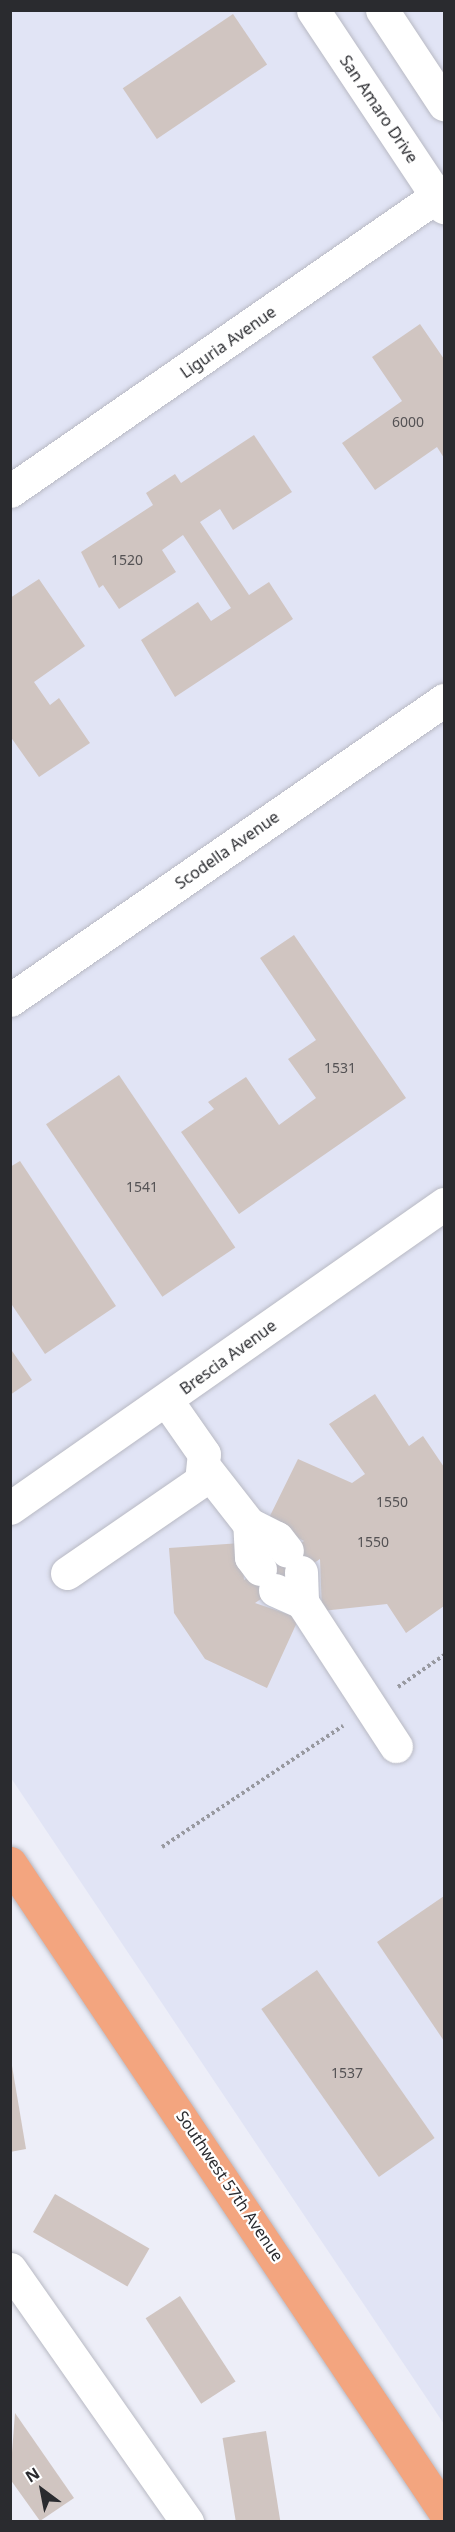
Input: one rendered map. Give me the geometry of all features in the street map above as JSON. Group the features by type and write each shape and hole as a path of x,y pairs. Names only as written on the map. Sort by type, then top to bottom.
{"main road":[{"name":"Southwest 57th Avenue","path":"10,1863 444,2512"}],"street":[{"name":"San Amaro Drive","path":"313,10 442,198"},
{"path":"382,10 444,104"},
{"name":"Liguria Avenue","path":"10,491 442,198"},
{"name":"Scodella Avenue","path":"10,1000 444,700"},
{"name":"Brescia Avenue","path":"10,1508 167,1401 444,1204"},
{"path":"167,1401 204,1454 206,1469 249,1524 277,1538 285,1577 396,1746"},
{"path":"67,1573 191,1492 206,1469"},
{"path":"10,2269 187,2522"},
{"path":"431,2522 444,2512"}],"path":[{"path":"162,1847 444,1655"}],"shaded area":[{"path":"11,11 444,11 444,2424 11,1778"}],"building":[{"path":"233,14 267,65 157,139 123,88"},
{"path":"420,324 444,359 444,458 437,447 375,490 342,443 402,401 372,357"},
{"path":"254,435 292,492 233,530 220,509 200,522 249,595 269,582 293,619 175,697 141,640 198,602 211,621 231,608 183,535 162,550 176,572 119,609 103,585 99,588 81,552 153,505 146,493 175,474 181,483"},
{"path":"39,579 85,646 34,682 50,705 59,698 90,743 39,777 10,736 10,598"},
{"path":"294,935 406,1098 239,1214 181,1132 214,1109 208,1102 246,1077 279,1125 316,1098 288,1059 316,1040 260,958"},
{"path":"119,1075 235,1247 162,1297 46,1124"},
{"path":"20,1161 116,1306 45,1354 10,1302 10,1167"},
{"path":"10,1348 32,1380 10,1395"},
{"path":"375,1394 409,1446 423,1436 444,1467 444,1606 406,1633 387,1604 322,1611 320,1559 255,1603 299,1618 267,1688 205,1659 174,1613 169,1548 241,1543 244,1580 304,1541 267,1522 298,1459 352,1483 365,1474 329,1424"},
{"path":"444,1896 444,2041 377,1942"},
{"path":"317,1970 435,2138 379,2177 261,2009"},
{"path":"10,2054 26,2149 10,2152"},
{"path":"55,2194 149,2248 127,2287 33,2232"},
{"path":"180,2296 236,2382 201,2404 146,2318"},
{"path":"15,2413 74,2498 40,2521 10,2479"},
{"path":"266,2431 280,2522 236,2522 223,2438"}]}
